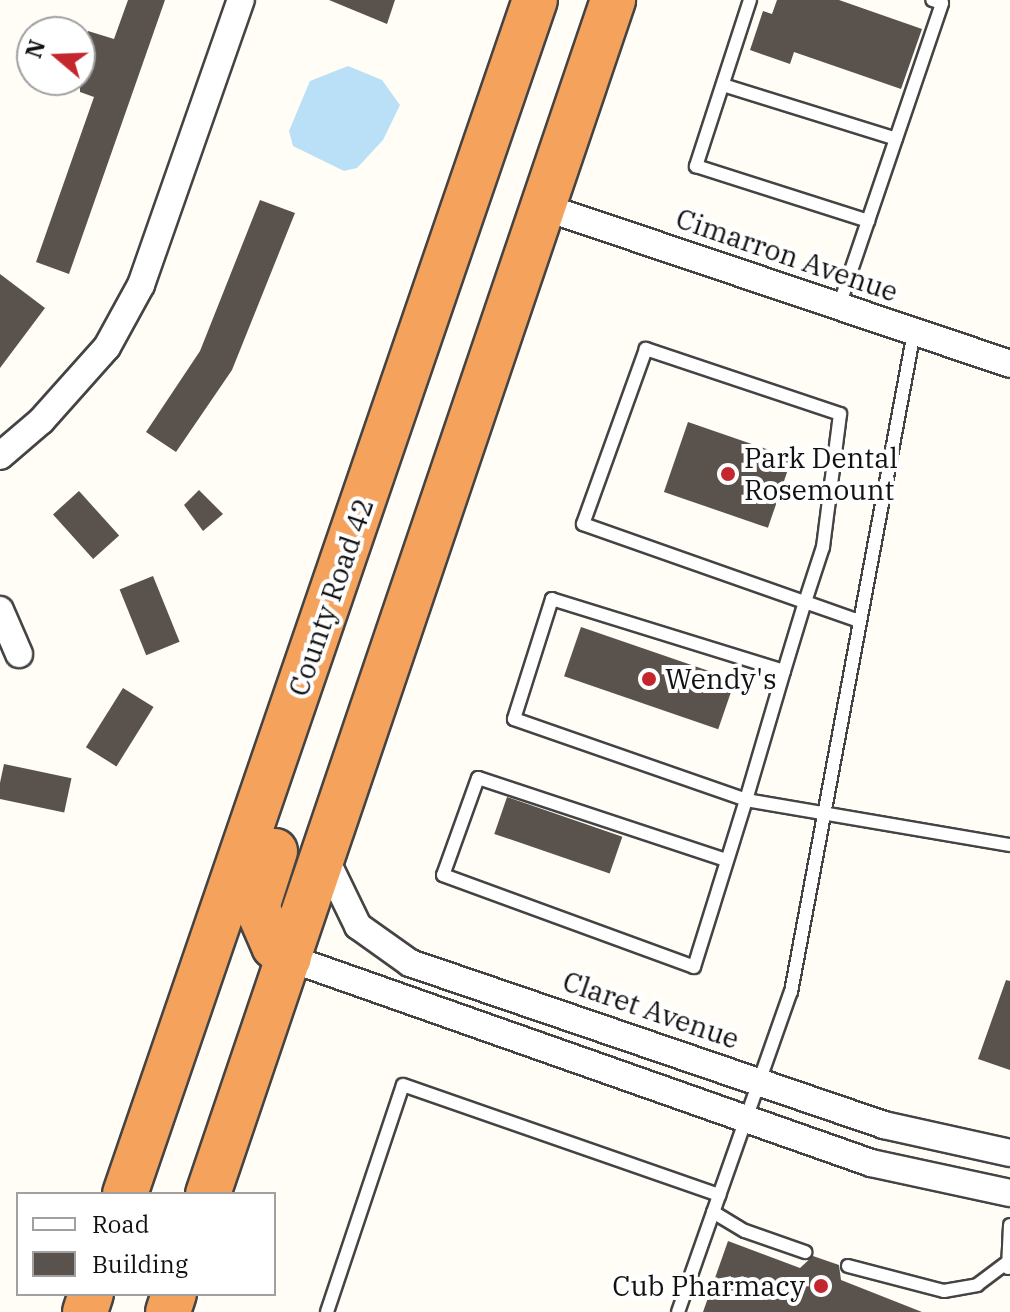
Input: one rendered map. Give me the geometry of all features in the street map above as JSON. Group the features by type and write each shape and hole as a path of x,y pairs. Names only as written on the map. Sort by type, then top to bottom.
{"highway":[{"name":"County Road 42","path":"126,1192 535,0"},
{"path":"209,1192 613,0"},
{"path":"289,958 274,946 257,907 386,530 390,504 375,472"}],"street":[{"path":"0,456 41,421 107,347 141,285 241,0"},
{"name":"Cimarron Avenue","path":"544,207 1010,364"},
{"path":"0,610 19,654"},
{"name":"Claret Avenue","path":"324,856 358,926 390,954 913,1134 1010,1153"},
{"path":"289,958 900,1172 1010,1193"}],"lane":[{"path":"750,0 696,166 868,221"},
{"path":"839,306 942,3 932,0"},
{"path":"723,85 896,139"},
{"path":"678,1312 791,992 914,332"},
{"path":"726,860 478,778 443,875 694,967 805,602 823,547 840,414 646,349 583,524 805,602 859,621"},
{"path":"784,671 552,599 514,719 746,800 1010,845"},
{"path":"327,1312 403,1085 719,1195"},
{"path":"713,1212 745,1231 805,1252"},
{"path":"848,1266 944,1291 977,1285 1007,1268 1010,1225"}],"water":[{"path":"348,66 382,80 400,105 383,140 357,168 344,171 293,146 289,131 310,81"}],"building":[{"path":"128,0 165,0 69,274 36,262 94,97 91,96 96,96 96,33 114,39"},
{"path":"329,0 395,0 387,24"},
{"path":"777,0 839,0 922,29 901,89 794,52 790,64 750,50 763,11 772,14"},
{"path":"260,200 295,213 232,370 176,452 146,432 200,351"},
{"path":"0,274 45,308 0,368"},
{"name":"Park Dental Rosemount","path":"688,422 792,458 768,528 664,492"},
{"path":"199,490 223,514 203,531 184,505"},
{"path":"79,491 119,536 93,559 53,514"},
{"path":"153,576 180,642 146,655 120,589"},
{"name":"Wendy's","path":"581,627 735,680 718,729 564,676"},
{"path":"123,688 154,707 116,766 86,747"},
{"path":"4,764 71,778 64,813 0,799"},
{"path":"507,797 622,837 610,874 494,834"},
{"path":"1006,980 1010,981 1010,1070 978,1059"},
{"path":"728,1241 800,1268 813,1256 839,1265 841,1280 922,1312 703,1312"}],"place":[{"name":"Park Dental Rosemount","path":"728,474"},
{"name":"Wendy's","path":"649,679"},
{"name":"Cub Pharmacy","path":"821,1286"}]}
